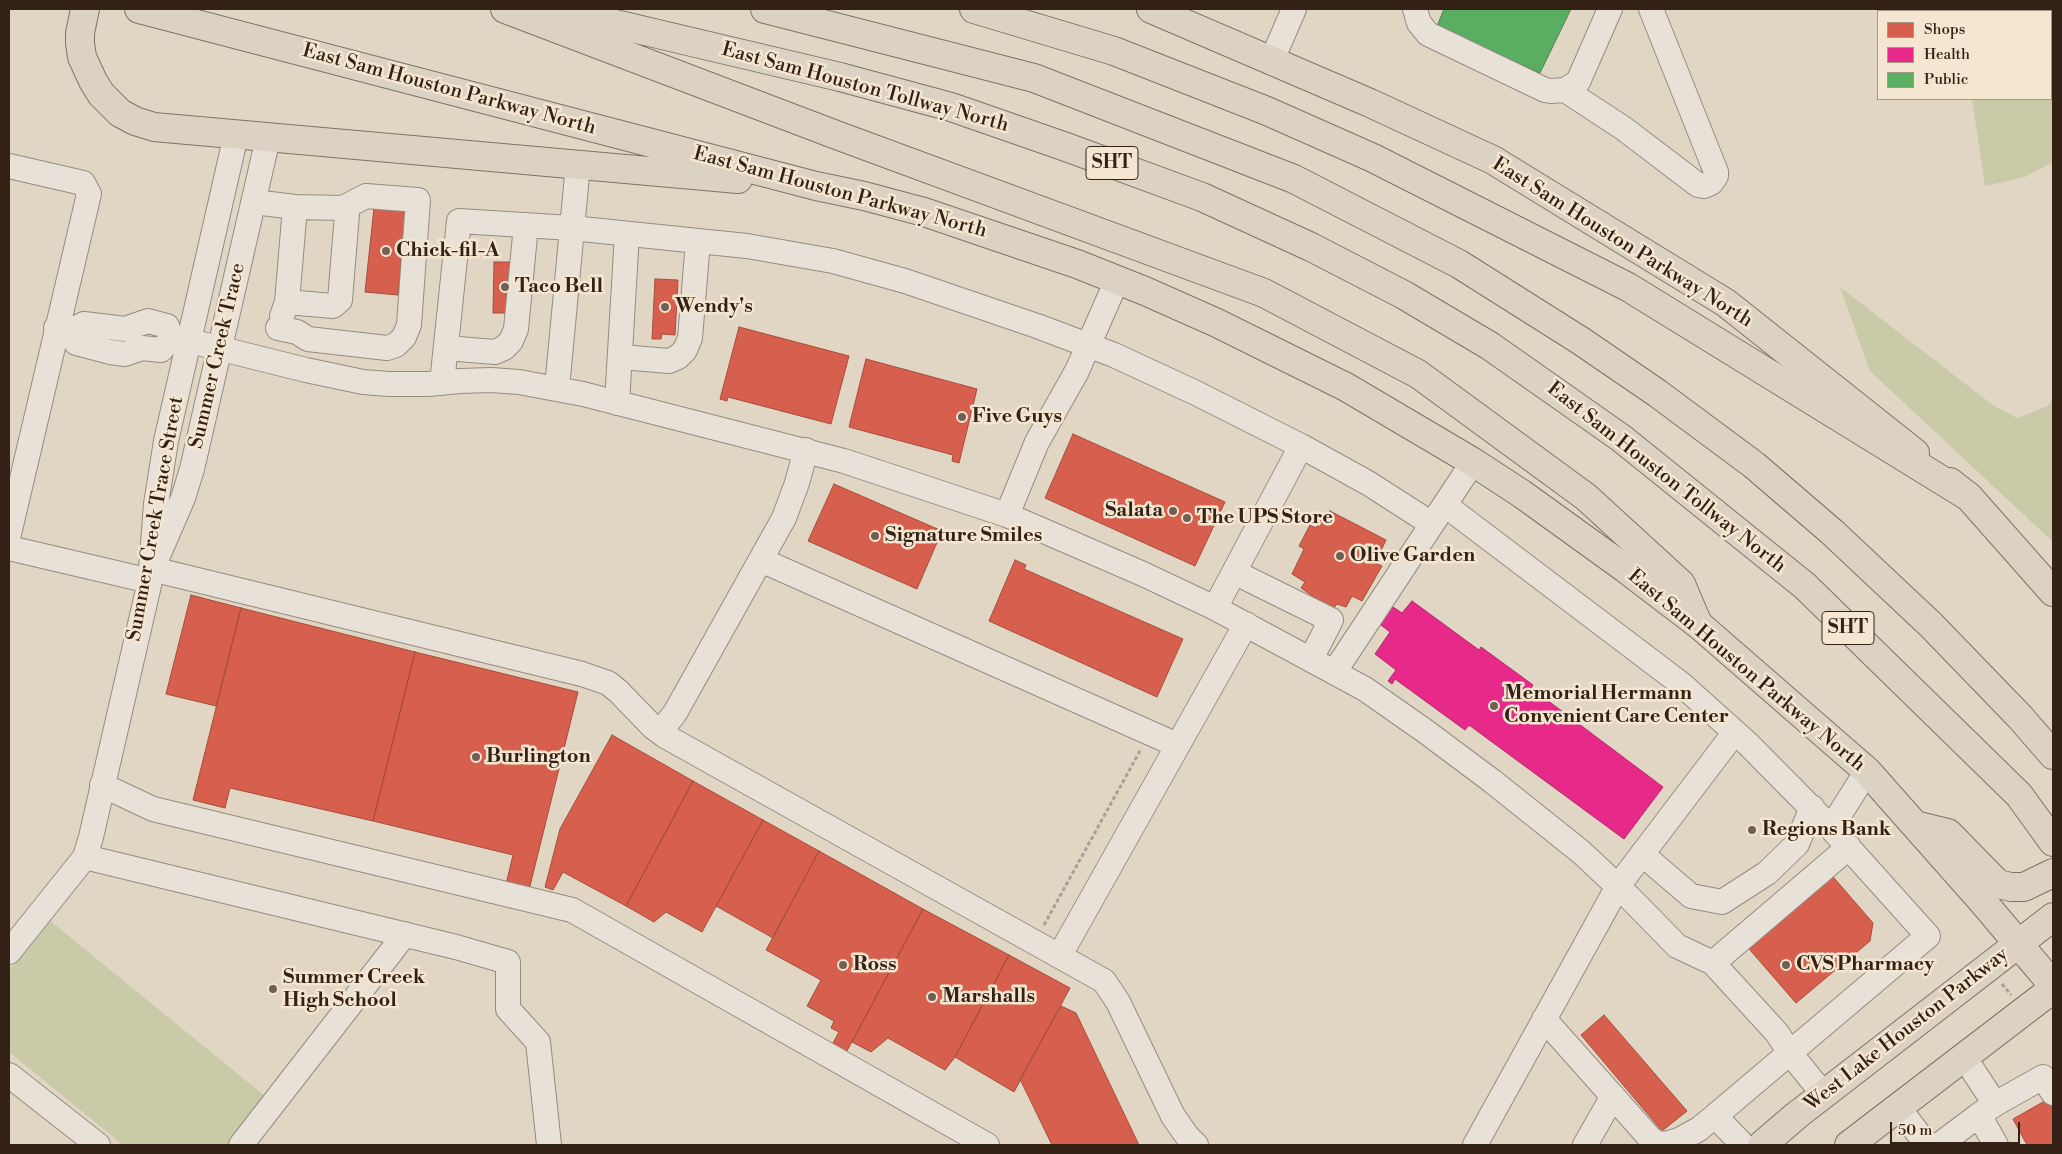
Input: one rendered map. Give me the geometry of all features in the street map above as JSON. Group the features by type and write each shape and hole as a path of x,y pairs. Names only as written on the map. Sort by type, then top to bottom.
{"main road":[{"path":"85,9 80,32 82,57 90,76 101,94 120,114 135,122 154,127 816,186"},
{"name":"East Sam Houston Parkway North","path":"139,9 816,186 864,196 924,212 1051,254 1117,280 1217,323 1330,379 1473,462 1572,530 1698,624 1867,772 2053,985"},
{"path":"505,9 848,139 1264,293 1418,374 1586,497 1681,584 1698,624"},
{"name":"East Sam Houston Tollway North","path":"552,9 840,77 951,108 1066,146 1202,197 1311,246 1404,295 1490,346 1621,438 1805,586 2019,795 2053,842"},
{"name":"SHT","path":"765,9 1034,78 1294,179 1459,264 1541,315 1657,393 1754,465 1832,532 1931,625 2020,717 2053,755"},
{"path":"974,9 1114,51 1266,112 1372,158 1628,287 1969,497"},
{"name":"East Sam Houston Parkway North","path":"1151,9 1272,60 1493,160 1726,303 1969,497 2053,592"},
{"path":"1915,825 1948,833 1998,884 2024,887 2053,874"},
{"name":"West Lake Houston Parkway","path":"1762,1145 1797,1115 2053,917"},
{"path":"1857,1143 1898,1107 2053,989"}],"street":[{"path":"1272,60 1294,9"},
{"path":"1415,9 1419,23 1428,34 1545,90 1565,90 1578,82 1610,9"},
{"path":"1565,90 1622,128 1698,184 1704,186 1711,183 1716,176 1716,172 1651,9"},
{"name":"Summer Creek Trace Street","path":"85,857 151,575 160,472 181,340 236,135"},
{"name":"Summer Creek Trace","path":"151,575 183,498 220,349 268,138"},
{"path":"557,388 578,165"},
{"path":"9,166 83,182 89,194 63,329 9,534"},
{"path":"254,202 295,207 343,208 366,196 418,200 409,325 404,337 396,345 387,348 308,339 297,332 278,328"},
{"path":"266,359 287,302 295,207"},
{"path":"287,302 333,306 340,300 347,214 343,208"},
{"path":"442,383 459,221 572,228 775,250 862,268 950,295 1088,345 1196,393 1301,446 1368,483 1438,514 1647,657 1735,732 1812,807 1928,936 1715,1116 1686,1136 1673,1142 1661,1144 1649,1137 1544,1019"},
{"path":"446,348 495,352 504,348 512,341 516,329 526,225"},
{"path":"617,402 627,234"},
{"path":"621,357 669,361 678,357 685,350 690,338 698,241"},
{"path":"1007,515 1033,449 1068,388 1117,280"},
{"path":"63,329 84,324 125,329 148,321 167,326 181,340 363,382 389,384 491,380 557,388 844,460 1007,515 1143,574 1215,608 1335,671 1419,726 1492,781 1570,842 1618,886 1678,946 1713,962 1777,1033 1790,1053 1824,1095"},
{"path":"1215,608 1301,446"},
{"path":"660,732 675,713 762,560 792,499 806,450"},
{"path":"1335,671 1473,462"},
{"path":"9,548 151,575 596,678 618,691 660,732 1100,978 1114,992 1172,1116 1196,1145"},
{"path":"762,560 1177,746"},
{"path":"1234,572 1331,620 1311,658"},
{"path":"1060,955 1246,624"},
{"path":"1475,1145 1618,886 1735,732"},
{"path":"1831,828 1867,772"},
{"path":"102,785 153,809 572,910 987,1145"},
{"path":"1642,854 1691,896 1722,902 1767,873 1797,844 1812,807"},
{"path":"1713,962 1849,847"},
{"path":"9,952 85,857 404,934 508,962 508,1010 538,1042 549,1145"},
{"path":"241,1145 404,934"},
{"path":"1964,1057 1987,1109 1996,1145"},
{"path":"9,1075 98,1145"},
{"path":"1939,1145 1987,1109 2044,1077 2053,1093"},
{"path":"1586,1145 1613,1096"},
{"path":"1898,1107 1927,1145"},
{"path":"1715,1116 1743,1145"}],"path":[{"path":"1035,941 1149,732"},
{"path":"2000,982 2015,1000"}],"green space":[{"path":"2053,9 2053,162 2025,177 1985,186 1972,100 2052,100 2052,10 1959,10"},
{"path":"1840,287 1994,406 2017,418 2048,406 2053,397 2053,542 1870,371"},
{"path":"49,920 271,1101 234,1145 123,1145 9,1052 9,970"}],"building: Shops":[{"name":"Chick-fil-A","path":"374,208 406,211 398,295 365,292"},
{"name":"Taco Bell","path":"494,262 518,262 517,313 493,313"},
{"name":"Wendy's","path":"655,279 678,280 675,335 662,334 661,339 652,339"},
{"path":"739,327 849,356 831,424 728,397 727,401 720,399"},
{"path":"866,359 977,389 959,463 952,461 953,455 849,427"},
{"path":"1073,434 1225,502 1195,566 1045,498"},
{"name":"Signature Smiles","path":"834,484 942,531 917,589 808,541"},
{"name":"Olive Garden","path":"1330,511 1386,540 1375,563 1382,566 1362,601 1352,596 1346,607 1337,604 1334,608 1318,600 1301,588 1305,582 1292,574 1304,549 1299,546 1310,525 1316,528 1320,520 1325,522"},
{"path":"1015,560 1026,565 1024,569 1183,639 1157,697 989,621"},
{"path":"191,595 241,608 216,706 166,694"},
{"path":"241,608 415,652 373,821 230,788 225,808 193,800"},
{"name":"Burlington","path":"415,652 578,692 529,890 506,884 513,855 373,821"},
{"path":"612,735 693,781 626,906 563,872 553,890 545,887 560,829"},
{"path":"693,781 763,820 702,932 666,912 654,922 626,906"},
{"path":"763,820 819,851 773,938 716,906"},
{"name":"Ross","path":"819,851 923,909 841,1062 827,1054 839,1032 831,1028 834,1021 807,1006 821,980 766,950"},
{"name":"CVS Pharmacy","path":"1828,871 1873,923 1870,941 1796,1003 1750,950 1751,936"},
{"name":"Marshalls","path":"923,909 1009,955 955,1057 945,1070 888,1038 871,1052 852,1042"},
{"path":"1009,955 1070,988 1014,1092 955,1057"},
{"path":"1061,1006 1076,1013 1139,1145 1052,1145 1020,1079"},
{"path":"1604,1015 1687,1111 1662,1131 1581,1035"},
{"path":"2050,1098 2053,1104 2053,1145 2027,1145 2013,1119"}],"building: Health":[{"name":"Memorial Hermann Convenient Care Center","path":"1412,601 1479,650 1481,647 1533,685 1531,688 1663,787 1624,839 1469,725 1465,730 1395,679 1392,684 1388,681 1396,670 1375,654 1390,632 1377,622 1390,605 1402,613"}],"building: Public":[{"path":"1444,9 1571,9 1540,73 1437,26"}],"place":[{"name":"Chick-fil-A","path":"386,251"},
{"name":"Taco Bell","path":"505,287"},
{"name":"Wendy's","path":"665,307"},
{"name":"Five Guys","path":"962,417"},
{"name":"Salata","path":"1173,511"},
{"name":"The UPS Store","path":"1187,518"},
{"name":"Signature Smiles","path":"875,536"},
{"name":"Olive Garden","path":"1340,556"},
{"name":"Memorial Hermann Convenient Care Center","path":"1494,706"},
{"name":"Burlington","path":"476,757"},
{"name":"Regions Bank","path":"1752,830"},
{"name":"Ross","path":"843,965"},
{"name":"CVS Pharmacy","path":"1786,965"},
{"name":"Summer Creek High School","path":"273,989"},
{"name":"Marshalls","path":"932,997"}]}
